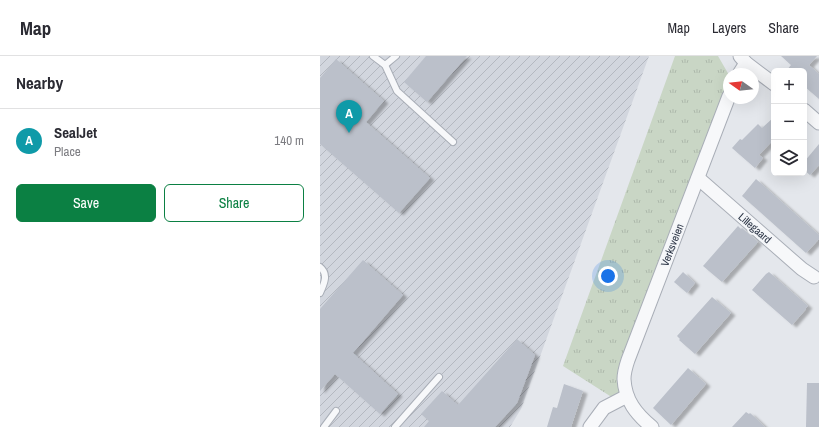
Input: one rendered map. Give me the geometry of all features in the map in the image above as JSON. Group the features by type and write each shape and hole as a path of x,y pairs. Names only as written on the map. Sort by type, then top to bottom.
{"street":[{"path":"743,59 771,82"},
{"name":"Verksveien","path":"627,396 624,378 628,360 726,104"},
{"path":"807,113 819,123"},
{"name":"Lillegaard","path":"698,178 814,277"},
{"path":"590,427 604,408 627,396 633,409 652,427"}],"lane":[{"path":"373,56 385,65 397,91 453,142"},
{"path":"385,65 396,56"},
{"path":"320,267 325,276 320,293"},
{"path":"395,427 439,377"},
{"path":"324,427 336,411"}],"shaded area":[{"path":"320,56 649,56 521,409 510,427 320,427"}],"green space":[{"path":"675,56 718,56 725,68 723,68 723,104 726,104 628,360 627,396 610,396 563,366"}],"building":[{"path":"426,56 467,56 427,102 404,82"},
{"path":"781,56 817,56 809,65 819,74 819,99 807,89 807,68 788,68 791,65"},
{"path":"336,59 384,101 366,122 430,178 399,213 320,144 320,78"},
{"path":"771,120 771,142 759,155 763,158 755,168 732,148 758,124 762,128"},
{"path":"819,144 819,165 810,175 807,172 807,158"},
{"path":"756,179 819,235 819,239 806,253 742,196"},
{"path":"738,226 758,242 722,282 703,266"},
{"path":"363,260 403,295 353,353 398,394 380,414 335,374 320,391 320,309"},
{"path":"683,272 695,283 687,293 674,282"},
{"path":"769,272 808,306 792,325 752,290"},
{"path":"712,297 731,313 695,354 679,340 680,339 677,336"},
{"path":"517,339 535,355 517,403 495,427 424,427 429,421 421,414 442,391 458,405"},
{"path":"688,368 706,384 671,425 653,408"},
{"path":"807,383 819,383 819,427 806,427"},
{"path":"564,384 583,391 571,427 547,427 553,407 557,408"},
{"path":"746,412 749,414 750,413 765,427 732,427"}],"place":[{"name":"SealJet","path":"349,133"}]}
